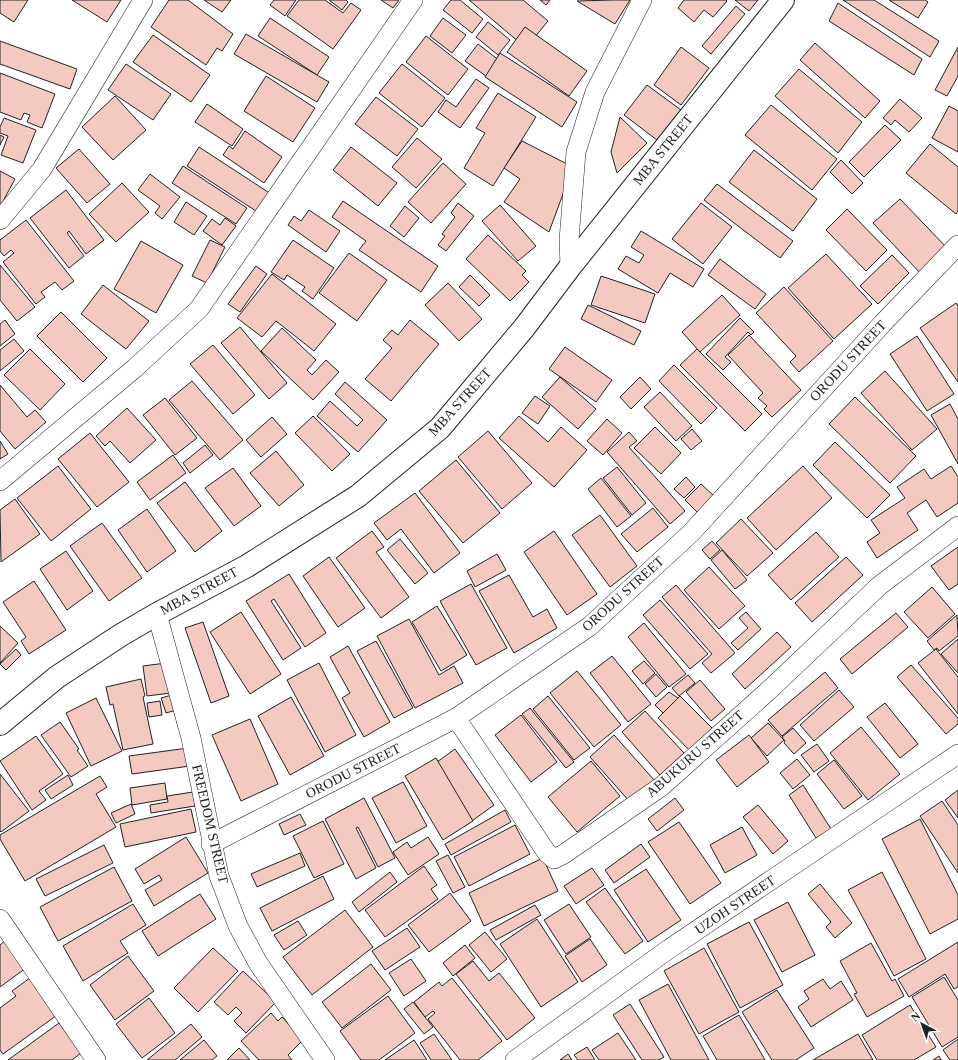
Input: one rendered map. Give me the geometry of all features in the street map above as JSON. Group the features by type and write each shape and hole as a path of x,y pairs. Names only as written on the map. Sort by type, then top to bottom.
{"street":[{"path":"0,220 42,169 144,0"},
{"path":"0,481 135,368 199,309 413,0"},
{"path":"570,267 569,240 576,152 595,92 642,0"},
{"name":"MBA STREET","path":"0,724 57,677 156,614 247,566 358,496 440,428 524,328 570,267 783,0"},
{"name":"ORODU STREET","path":"211,844 456,718 590,626 691,533 878,329 958,245"},
{"name":"ABUKURU STREET","path":"456,718 547,853 554,859 564,854 662,786 767,692 879,586 958,526"},
{"name":"FREEDOM STREET","path":"156,614 191,738 211,844 219,876 238,926 254,957 325,1060"},
{"name":"UZOH STREET","path":"515,1060 669,949 958,754"},
{"path":"0,919 96,1060"}],"building":[{"path":"0,0 28,0 14,22 0,13"},
{"path":"72,0 121,0 107,22"},
{"path":"169,0 188,0 233,34 222,51 217,48 206,65 151,27"},
{"path":"204,0 231,0 222,12"},
{"path":"274,0 296,0 285,16 270,5"},
{"path":"299,0 325,0 343,13 351,3 361,10 333,49 287,16"},
{"path":"329,0 346,0 348,2 342,10"},
{"path":"381,0 399,0 393,8"},
{"path":"451,0 460,0 483,19 472,33 443,10"},
{"path":"469,0 523,0 548,21 526,48"},
{"path":"540,0 550,0 546,5"},
{"path":"630,0 615,24 577,1"},
{"path":"684,0 727,1 713,17 704,10 694,22 678,8"},
{"path":"735,0 758,0 749,11"},
{"path":"843,0 874,0 939,41 930,57"},
{"path":"889,0 925,0 928,2 918,18"},
{"path":"838,3 922,59 914,75 829,21"},
{"path":"736,6 745,14 711,54 702,46"},
{"path":"270,18 329,57 317,75 258,36"},
{"path":"443,18 466,35 452,53 430,36"},
{"path":"488,22 510,40 498,55 476,37"},
{"path":"525,27 587,71 569,96 507,52"},
{"path":"246,34 329,82 317,102 234,54"},
{"path":"153,35 210,75 191,102 133,62"},
{"path":"426,36 468,69 448,95 406,62"},
{"path":"0,41 77,69 70,89 0,64"},
{"path":"815,43 880,101 865,118 800,60"},
{"path":"478,44 509,68 497,84 465,61"},
{"path":"681,47 709,68 681,105 654,85"},
{"path":"958,47 958,76 947,96 935,90"},
{"path":"500,53 577,102 562,127 485,77"},
{"path":"126,64 171,94 153,120 108,90"},
{"path":"402,64 445,98 422,127 379,93"},
{"path":"799,69 862,122 838,153 775,96"},
{"path":"0,73 55,94 42,128 27,122 30,115 24,113 21,120 0,112"},
{"path":"266,76 315,108 293,142 244,111"},
{"path":"476,79 489,88 460,128 438,112 446,100 456,107"},
{"path":"647,85 681,110 657,140 624,115"},
{"path":"498,93 536,117 493,186 464,168 485,133 476,128"},
{"path":"115,96 146,130 113,160 82,127"},
{"path":"376,97 418,129 397,156 355,124"},
{"path":"900,99 922,118 909,132 895,120 891,125 883,118"},
{"path":"207,104 243,129 232,146 195,122"},
{"path":"771,105 837,159 812,190 745,135"},
{"path":"949,106 958,111 958,152 932,138"},
{"path":"620,117 647,143 617,173 611,152"},
{"path":"4,118 36,130 23,163 1,155 8,136 0,133 0,127"},
{"path":"885,125 901,140 864,177 849,162"},
{"path":"245,131 282,157 264,183 223,155 229,146 233,149"},
{"path":"0,135 4,137 0,145"},
{"path":"417,138 442,159 416,188 392,167"},
{"path":"522,141 573,167 549,232 504,202 520,179 504,168"},
{"path":"930,144 958,167 958,211 956,214 906,173"},
{"path":"199,147 271,194 259,213 187,166"},
{"path":"351,147 397,183 378,206 333,170"},
{"path":"79,149 110,184 87,203 56,168"},
{"path":"754,150 817,199 793,231 729,182"},
{"path":"841,160 863,183 852,194 830,172"},
{"path":"443,163 466,184 431,223 408,202"},
{"path":"183,166 247,208 236,224 172,183"},
{"path":"0,171 15,179 1,205 0,205"},
{"path":"150,174 180,197 162,219 155,213 160,206 138,190"},
{"path":"122,183 149,212 116,242 89,214"},
{"path":"717,184 793,241 780,258 704,200"},
{"path":"66,190 104,240 86,254 69,231 67,233 84,256 69,268 30,218"},
{"path":"900,199 949,250 922,275 873,223"},
{"path":"343,201 438,266 421,292 359,250 366,241 332,217"},
{"path":"186,202 207,216 194,235 174,222"},
{"path":"458,203 474,216 446,251 438,245 445,236 442,234 455,217 451,213"},
{"path":"701,203 732,227 703,264 672,239"},
{"path":"500,205 536,246 518,261 482,221"},
{"path":"405,206 419,218 404,237 390,226"},
{"path":"847,209 887,250 866,271 826,230"},
{"path":"309,210 340,231 326,252 288,225 294,216 301,221"},
{"path":"225,218 236,226 222,245 203,231 212,219 220,225"},
{"path":"26,220 74,281 62,290 55,282 41,292 45,297 36,304 3,262 14,253 11,250 4,256 0,251 0,240"},
{"path":"641,231 704,269 693,287 670,273 658,293 618,269 626,256 639,263 644,255 631,247"},
{"path":"488,235 526,271 522,275 529,282 510,301 466,259"},
{"path":"210,240 225,247 207,283 192,276"},
{"path":"293,240 334,268 313,299 302,291 305,287 287,275 284,280 271,272"},
{"path":"141,241 183,265 156,313 114,289"},
{"path":"349,253 387,280 357,321 319,293"},
{"path":"826,254 872,304 834,339 788,288"},
{"path":"892,255 909,273 878,304 860,286"},
{"path":"720,259 766,294 755,309 708,275"},
{"path":"0,265 35,307 17,321 0,300"},
{"path":"256,266 267,274 240,312 228,304"},
{"path":"272,274 336,324 314,351 276,321 262,337 237,318"},
{"path":"470,275 490,295 479,306 459,287"},
{"path":"601,276 655,294 645,323 591,305"},
{"path":"448,283 482,319 459,341 425,305"},
{"path":"103,285 149,321 126,349 81,314"},
{"path":"784,287 833,341 799,372 790,362 796,356 756,313"},
{"path":"722,295 740,315 700,352 682,332"},
{"path":"956,303 958,306 958,382 920,328"},
{"path":"588,305 641,331 634,345 581,319"},
{"path":"61,312 107,358 83,382 37,336"},
{"path":"740,318 754,332 751,335 748,332 725,357 731,362 723,370 706,354"},
{"path":"5,320 15,334 0,346 0,324"},
{"path":"410,320 439,344 391,401 365,379 392,348 383,340 392,330 398,335"},
{"path":"240,327 287,383 269,399 221,343"},
{"path":"282,328 316,360 307,370 312,375 326,360 339,372 313,400 261,351"},
{"path":"749,335 801,390 772,417 764,409 767,406 758,398 763,393 728,355"},
{"path":"917,336 954,394 927,411 890,354"},
{"path":"14,339 24,351 0,371 0,350"},
{"path":"213,345 255,395 233,414 190,364"},
{"path":"565,347 612,380 596,402 549,369"},
{"path":"30,349 65,384 40,410 4,375"},
{"path":"697,349 762,414 745,431 680,365"},
{"path":"674,365 717,408 701,424 659,381"},
{"path":"885,371 937,429 912,450 861,393"},
{"path":"560,377 596,409 578,429 542,397"},
{"path":"640,377 651,389 631,409 620,397"},
{"path":"192,381 243,440 220,460 169,400"},
{"path":"345,382 387,420 358,452 317,416 330,401 357,426 363,420 335,394"},
{"path":"0,385 27,417 35,410 46,422 15,449 0,431"},
{"path":"660,392 692,426 676,441 644,407"},
{"path":"535,396 550,406 538,424 522,413"},
{"path":"855,397 916,456 890,483 829,424"},
{"path":"165,398 197,438 175,455 143,415"},
{"path":"950,404 958,419 958,464 931,415"},
{"path":"127,408 156,440 130,463 110,441 105,446 96,436"},
{"path":"313,416 350,454 332,471 295,433"},
{"path":"519,416 548,442 561,427 587,450 554,487 499,438"},
{"path":"272,417 287,434 261,457 246,440"},
{"path":"607,419 622,433 603,455 587,441"},
{"path":"655,427 681,453 661,474 634,448"},
{"path":"692,429 702,441 691,450 681,439"},
{"path":"488,431 532,483 502,509 458,457"},
{"path":"629,432 637,441 629,447 685,511 670,524 607,452"},
{"path":"90,433 129,482 97,507 58,459"},
{"path":"0,441 8,454 0,459"},
{"path":"835,442 890,495 867,518 813,465"},
{"path":"205,445 213,455 190,473 183,463"},
{"path":"276,451 304,485 279,506 250,473"},
{"path":"173,455 186,473 150,500 137,482"},
{"path":"456,460 500,513 463,543 419,491"},
{"path":"58,466 91,509 51,541 17,498"},
{"path":"803,466 832,498 776,550 747,518"},
{"path":"951,466 958,477 958,503 937,517 926,500 907,513 918,530 877,558 867,542 880,533 871,520 905,498 897,487 924,469 931,479"},
{"path":"617,467 646,503 632,515 603,478"},
{"path":"233,468 261,506 234,526 205,488"},
{"path":"686,477 695,487 684,498 674,489"},
{"path":"601,478 631,516 617,527 588,489"},
{"path":"185,482 222,531 195,552 157,503"},
{"path":"701,484 714,496 698,513 685,500"},
{"path":"415,493 460,553 434,573 401,529 387,540 374,523"},
{"path":"15,499 40,534 1,562 0,510"},
{"path":"653,508 668,527 637,552 621,534"},
{"path":"147,509 176,551 147,572 118,530"},
{"path":"600,515 637,566 610,587 572,535"},
{"path":"741,519 773,553 747,576 716,543"},
{"path":"102,523 142,578 109,601 70,546"},
{"path":"372,531 384,547 376,552 409,597 381,618 336,558"},
{"path":"554,531 597,594 567,615 524,552"},
{"path":"816,532 839,557 791,600 768,575"},
{"path":"400,539 428,573 415,584 387,550"},
{"path":"712,541 720,550 710,559 702,550"},
{"path":"958,547 958,584 949,590 931,566"},
{"path":"722,550 747,580 735,589 711,560"},
{"path":"66,551 93,591 67,610 40,569"},
{"path":"497,554 506,570 475,587 467,571"},
{"path":"329,557 365,608 338,627 303,576"},
{"path":"846,557 863,575 812,622 795,603"},
{"path":"709,567 745,606 719,629 684,590"},
{"path":"289,574 326,633 305,647 274,599 271,601 301,648 283,660 246,601"},
{"path":"509,575 533,617 547,609 557,628 514,653 479,591"},
{"path":"34,581 66,630 29,654 21,641 26,637 3,602"},
{"path":"471,584 507,648 476,665 440,601"},
{"path":"676,585 735,653 711,673 702,663 712,654 662,597"},
{"path":"932,587 955,614 928,638 904,612"},
{"path":"660,600 708,654 690,669 643,615"},
{"path":"437,606 467,655 441,671 412,622"},
{"path":"241,612 281,674 250,694 210,632"},
{"path":"746,612 761,629 738,650 731,643 748,628 739,618"},
{"path":"896,613 908,627 852,674 840,659"},
{"path":"957,615 958,636 939,651 937,648 934,650 927,641"},
{"path":"409,619 439,675 454,666 463,683 415,708 377,636"},
{"path":"203,622 229,696 211,703 185,628"},
{"path":"644,623 686,674 669,687 628,637"},
{"path":"0,626 18,643 0,663"},
{"path":"777,632 791,647 745,689 732,674"},
{"path":"958,639 958,673 941,654"},
{"path":"376,641 413,708 394,718 357,651"},
{"path":"348,646 390,722 364,737 342,698 350,693 330,657"},
{"path":"16,649 21,655 6,670 0,664"},
{"path":"936,649 958,677 958,714 918,663"},
{"path":"612,656 651,704 628,722 590,673"},
{"path":"644,661 655,673 643,684 632,671"},
{"path":"166,663 171,693 147,696 143,666"},
{"path":"319,663 356,735 325,752 287,680"},
{"path":"911,665 958,718 958,724 946,734 897,677"},
{"path":"577,671 621,725 594,747 550,693"},
{"path":"825,672 838,688 782,736 768,720"},
{"path":"656,674 667,687 656,697 645,684"},
{"path":"688,675 695,683 679,696 672,688"},
{"path":"141,679 145,696 143,697 153,744 123,750 113,704 110,705 106,687"},
{"path":"700,680 725,709 711,721 686,692"},
{"path":"839,690 854,707 814,741 800,725"},
{"path":"669,692 678,698 663,713 655,705"},
{"path":"175,694 180,709 166,713 161,698"},
{"path":"548,696 590,748 574,760 533,709"},
{"path":"680,696 715,731 692,753 658,718"},
{"path":"291,697 324,756 290,775 258,716"},
{"path":"96,698 122,751 91,766 66,713"},
{"path":"160,701 162,715 149,717 147,703"},
{"path":"885,703 918,744 900,758 867,717"},
{"path":"530,708 574,762 566,768 522,714"},
{"path":"645,711 684,753 660,775 622,732"},
{"path":"521,715 557,762 531,782 495,735"},
{"path":"250,719 278,784 241,801 212,735"},
{"path":"60,722 79,749 77,750 88,766 71,777 41,735"},
{"path":"768,723 784,740 767,756 751,738"},
{"path":"861,727 900,774 868,800 830,753"},
{"path":"793,728 806,743 794,754 784,743 785,741 782,737"},
{"path":"614,735 655,781 630,802 590,757"},
{"path":"749,735 769,762 737,787 716,760"},
{"path":"36,736 63,774 39,791 46,800 32,810 0,761"},
{"path":"817,744 829,761 814,772 801,755"},
{"path":"188,748 190,766 132,774 129,756"},
{"path":"455,749 494,805 465,826 426,770"},
{"path":"436,758 473,821 443,840 405,776"},
{"path":"797,759 810,775 793,789 780,773"},
{"path":"834,760 862,796 844,809 817,774"},
{"path":"591,761 620,796 577,832 548,797"},
{"path":"0,774 29,811 1,832 0,831"},
{"path":"68,775 73,785 51,799 45,790"},
{"path":"100,776 107,787 96,794 116,827 25,881 0,839 0,835"},
{"path":"403,782 427,826 396,843 372,798"},
{"path":"165,783 167,799 132,805 130,788"},
{"path":"803,785 831,829 816,838 789,795"},
{"path":"958,790 958,818 945,800"},
{"path":"193,792 195,806 151,813 150,805 168,802 167,796"},
{"path":"364,798 395,858 378,867 358,827 356,828 376,868 356,879 325,819"},
{"path":"675,798 684,810 657,831 648,819"},
{"path":"942,801 958,825 958,873 920,816"},
{"path":"131,804 135,814 116,823 111,813"},
{"path":"758,805 788,841 773,854 743,817"},
{"path":"191,809 196,832 125,847 120,824"},
{"path":"505,810 511,822 451,855 445,844"},
{"path":"300,814 306,825 284,835 279,824"},
{"path":"920,819 958,895 958,919 930,934 882,839"},
{"path":"323,821 344,864 314,878 293,836"},
{"path":"679,822 721,883 690,904 648,842"},
{"path":"515,825 530,854 469,886 454,857"},
{"path":"742,827 757,855 725,873 710,845"},
{"path":"186,837 208,873 154,906 145,890 162,880 159,875 144,884 135,869"},
{"path":"428,837 439,854 408,875 393,852 407,842 411,848"},
{"path":"641,844 650,857 614,883 605,870"},
{"path":"104,845 113,863 45,896 36,879"},
{"path":"300,853 305,866 257,887 251,874"},
{"path":"448,855 465,887 453,893 436,861"},
{"path":"543,858 558,891 484,926 469,893"},
{"path":"424,866 437,885 431,889 438,899 385,937 365,910"},
{"path":"114,867 132,901 58,941 40,907"},
{"path":"592,868 604,885 576,904 564,886"},
{"path":"646,869 681,920 648,942 614,890"},
{"path":"390,872 397,882 359,912 352,902"},
{"path":"882,872 926,959 894,976 848,890"},
{"path":"323,876 334,899 272,931 260,908"},
{"path":"820,884 852,923 835,938 826,927 831,922 808,894"},
{"path":"605,888 643,941 625,954 586,902"},
{"path":"450,893 471,921 429,952 408,925"},
{"path":"200,894 216,919 158,956 142,931"},
{"path":"788,902 815,955 782,972 754,920"},
{"path":"133,904 146,925 120,941 128,953 83,981 63,946"},
{"path":"569,904 591,937 566,954 544,920"},
{"path":"535,905 541,915 496,940 490,930"},
{"path":"345,910 373,947 312,995 283,957"},
{"path":"537,919 578,982 541,1007 500,944"},
{"path":"298,921 307,935 284,950 274,935"},
{"path":"749,922 783,985 740,1008 707,944"},
{"path":"407,928 420,947 385,970 372,951"},
{"path":"485,932 507,959 491,972 469,945"},
{"path":"590,939 607,965 582,982 565,956"},
{"path":"6,940 26,968 0,987 0,945"},
{"path":"958,942 958,987 954,989 945,974 909,997 898,979"},
{"path":"871,943 892,981 895,979 904,996 867,1017 854,994 857,993 840,961"},
{"path":"465,945 475,958 453,976 443,963"},
{"path":"213,948 238,971 198,1012 174,988"},
{"path":"704,948 739,1012 699,1034 664,971"},
{"path":"128,956 154,991 115,1020 90,985"},
{"path":"411,959 426,981 404,996 389,973"},
{"path":"473,961 489,981 499,973 535,1018 507,1040 456,974"},
{"path":"371,964 391,990 342,1028 322,1002"},
{"path":"243,971 276,1002 246,1033 234,1021 242,1013 236,1007 228,1015 214,1002"},
{"path":"34,975 60,1013 3,1054 0,1050 0,1008 16,996 12,991"},
{"path":"944,977 958,1000 958,1037 942,1047 912,997"},
{"path":"452,978 502,1041 478,1060 460,1060 428,1019 435,1013 433,1011 425,1017 414,1002 439,982 442,986"},
{"path":"823,979 830,989 841,981 853,1000 811,1027 798,1007 809,999 804,991"},
{"path":"668,984 709,1060 671,1060 639,1000"},
{"path":"777,990 814,1048 796,1060 772,1060 742,1012"},
{"path":"388,996 415,1033 379,1060 361,1060 340,1031"},
{"path":"149,998 175,1033 142,1058 116,1024"},
{"path":"413,1002 433,1027 424,1034 404,1009"},
{"path":"630,1004 664,1057 659,1060 642,1060 613,1015"},
{"path":"910,1005 936,1047 914,1060 877,1060 862,1035"},
{"path":"271,1013 278,1021 282,1017 303,1040 288,1055 292,1060 259,1060 241,1041"},
{"path":"739,1015 765,1060 717,1060 703,1036"},
{"path":"59,1023 81,1053 72,1060 8,1060"},
{"path":"191,1024 202,1037 175,1060 147,1060"},
{"path":"618,1033 636,1060 599,1060 592,1050"},
{"path":"434,1034 452,1060 431,1060 420,1043"},
{"path":"858,1034 873,1060 813,1060"},
{"path":"958,1039 958,1060 950,1060 943,1050"},
{"path":"204,1040 217,1056 212,1060 180,1060"},
{"path":"414,1040 427,1060 385,1060"},
{"path":"587,1047 595,1060 578,1060 574,1055"},
{"path":"239,1048 250,1060 227,1060"},
{"path":"568,1054 572,1060 560,1060"},
{"path":"939,1056 941,1060 933,1060"}]}
